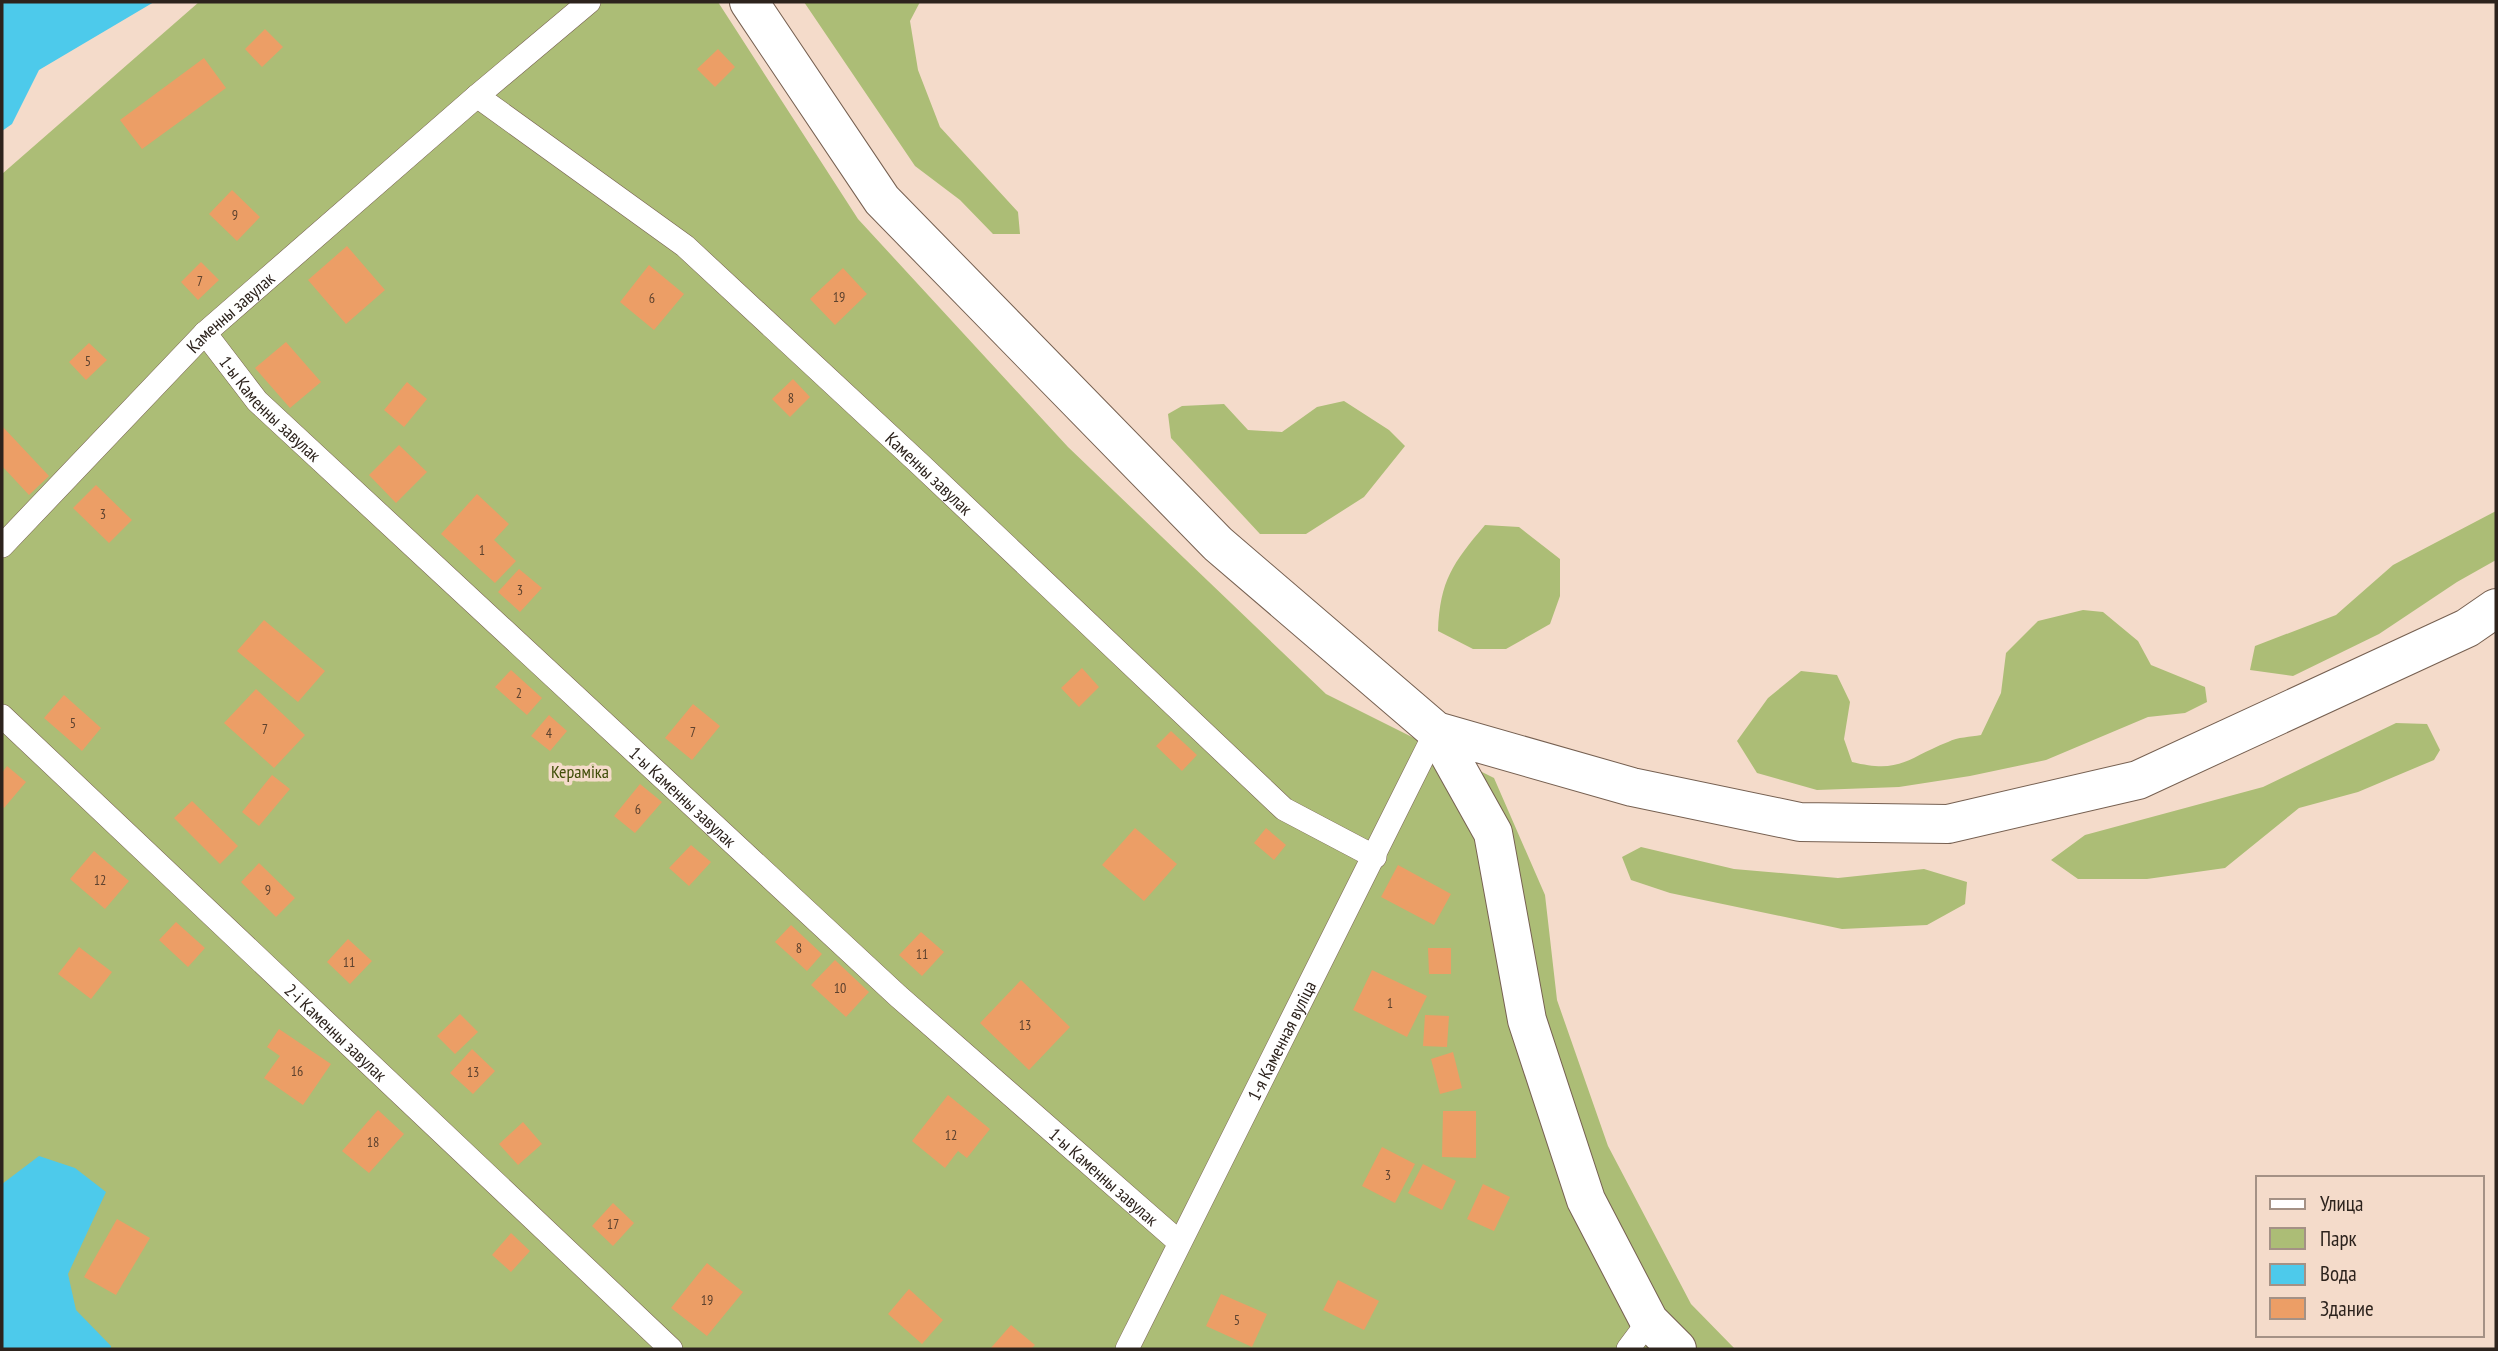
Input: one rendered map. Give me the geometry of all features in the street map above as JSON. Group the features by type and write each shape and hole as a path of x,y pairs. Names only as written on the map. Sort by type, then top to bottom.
{"street":[{"path":"750,2 882,200 1218,544 1436,731 1493,833 1527,1020 1586,1200 1638,1335 1676,1349"},
{"path":"1436,731 1632,787 1800,822 1948,824 2137,780 2468,628 2496,608"}],"lane":[{"name":"Каменны завулак","path":"2,546 205,333 589,2"},
{"name":"Каменны завулак","path":"477,96 685,246 1284,809 1374,857"},
{"name":"1-ы Каменны завулак","path":"205,333 257,401 898,996 1179,1242"},
{"name":"2-і Каменны завулак","path":"2,716 671,1349"},
{"name":"1-я Каменная вуліца","path":"1127,1349 1436,731"}],"green space":[{"name":"Кераміка","path":"199,2 718,2 858,219 1068,447 1326,694 1494,778 1545,895 1557,1000 1608,1146 1691,1304 1735,1349 2,1349 2,174"},
{"path":"804,2 920,2 910,21 918,70 940,127 1018,212 1020,234 993,234 960,200 915,166"},
{"path":"1344,401 1389,430 1405,446 1364,497 1306,534 1260,534 1171,438 1168,414 1182,406 1224,404 1248,430 1282,432 1317,407"},
{"path":"2496,511 2496,560 2457,582 2379,634 2293,676 2250,670 2255,646 2336,615 2393,565"},
{"path":"1485,525 1519,527 1560,559 1560,596 1550,624 1506,649 1473,649 1438,631 1442,598 1450,573 1464,550"},
{"path":"2083,610 2103,612 2138,641 2151,665 2205,687 2207,702 2185,713 2148,717 2046,760 1899,787 1817,790 1757,773 1737,741 1768,698 1801,671 1837,675 1850,702 1844,739 1852,762 1893,765 1913,759 1952,740 1981,735 2001,693 2006,653 2038,621"},
{"path":"2396,723 2427,724 2440,750 2434,760 2358,792 2299,808 2225,868 2147,879 2078,879 2051,860 2085,835 2263,787"},
{"path":"1641,847 1734,869 1838,878 1924,869 1967,882 1965,904 1927,925 1842,929 1670,893 1631,880 1622,857"}],"water":[{"path":"2,2 154,2 39,70 12,124 2,131"},
{"path":"39,1156 75,1168 106,1192 68,1274 76,1310 111,1349 2,1349 2,1184"}],"building":[{"path":"265,29 283,47 262,67 245,49"},
{"path":"718,49 735,67 715,87 697,69"},
{"path":"204,58 226,88 142,149 120,120"},
{"path":"232,190 260,217 237,241 209,214"},
{"path":"347,246 385,290 346,324 308,280"},
{"path":"201,262 219,280 198,300 181,282"},
{"path":"649,265 684,294 654,330 620,302"},
{"path":"843,268 867,294 835,325 810,299"},
{"path":"286,342 321,382 290,408 255,368"},
{"path":"89,343 107,360 86,380 69,362"},
{"path":"793,379 810,397 790,417 772,399"},
{"path":"407,382 427,399 404,427 384,410"},
{"path":"2,426 49,476 29,495 2,466"},
{"path":"399,445 427,472 396,503 369,475"},
{"path":"96,485 132,520 109,543 73,508"},
{"path":"477,494 509,524 494,540 516,561 495,583 441,534"},
{"path":"519,569 542,588 520,612 498,592"},
{"path":"264,620 325,671 298,702 237,651"},
{"path":"1082,668 1099,687 1079,707 1061,688"},
{"path":"511,670 542,698 527,715 495,687"},
{"path":"256,689 305,735 274,768 224,723"},
{"path":"64,695 101,728 82,751 44,718"},
{"path":"693,704 720,726 692,760 665,738"},
{"path":"549,715 567,731 550,751 531,736"},
{"path":"1171,731 1197,755 1182,771 1156,746"},
{"path":"7,766 26,782 4,808 2,773"},
{"path":"272,775 290,789 259,826 242,812"},
{"path":"640,784 662,802 635,833 614,816"},
{"path":"192,801 238,846 220,864 174,818"},
{"path":"1135,828 1177,864 1144,901 1102,865"},
{"path":"1266,828 1286,845 1274,860 1254,843"},
{"path":"691,845 711,862 689,886 669,868"},
{"path":"94,851 129,881 105,909 70,879"},
{"path":"259,863 295,898 276,917 241,882"},
{"path":"1398,865 1451,894 1434,925 1381,897"},
{"path":"176,922 205,948 188,967 159,940"},
{"path":"791,925 822,954 807,971 775,942"},
{"path":"921,932 944,952 922,976 899,955"},
{"path":"348,939 372,961 350,984 327,962"},
{"path":"79,947 112,972 91,999 58,974"},
{"path":"1428,948 1451,948 1451,974 1429,974"},
{"path":"835,960 869,992 846,1017 811,985"},
{"path":"1372,970 1427,996 1407,1037 1353,1010"},
{"path":"1021,980 1070,1027 1029,1070 980,1023"},
{"path":"460,1014 478,1032 455,1054 437,1036"},
{"path":"1425,1015 1449,1016 1447,1047 1423,1046"},
{"path":"279,1029 331,1064 303,1105 264,1078 280,1056 267,1047"},
{"path":"472,1049 495,1071 473,1094 450,1073"},
{"path":"1453,1052 1462,1088 1440,1094 1431,1059"},
{"path":"948,1095 990,1129 967,1158 958,1151 945,1168 912,1141"},
{"path":"378,1110 404,1134 369,1173 342,1151"},
{"path":"1443,1111 1476,1111 1476,1158 1442,1157"},
{"path":"523,1122 542,1144 518,1165 499,1144"},
{"path":"1382,1147 1415,1164 1395,1203 1362,1186"},
{"path":"1423,1164 1456,1181 1442,1210 1408,1193"},
{"path":"1483,1184 1510,1197 1494,1231 1467,1219"},
{"path":"613,1203 634,1223 613,1246 592,1226"},
{"path":"117,1219 150,1238 116,1295 84,1277"},
{"path":"511,1233 530,1251 511,1272 492,1255"},
{"path":"707,1263 743,1292 707,1336 671,1308"},
{"path":"1338,1280 1379,1301 1364,1330 1323,1310"},
{"path":"909,1289 943,1320 922,1344 888,1314"},
{"path":"1221,1294 1267,1314 1252,1347 1206,1326"},
{"path":"1011,1325 1035,1345 1031,1349 990,1349"}]}
